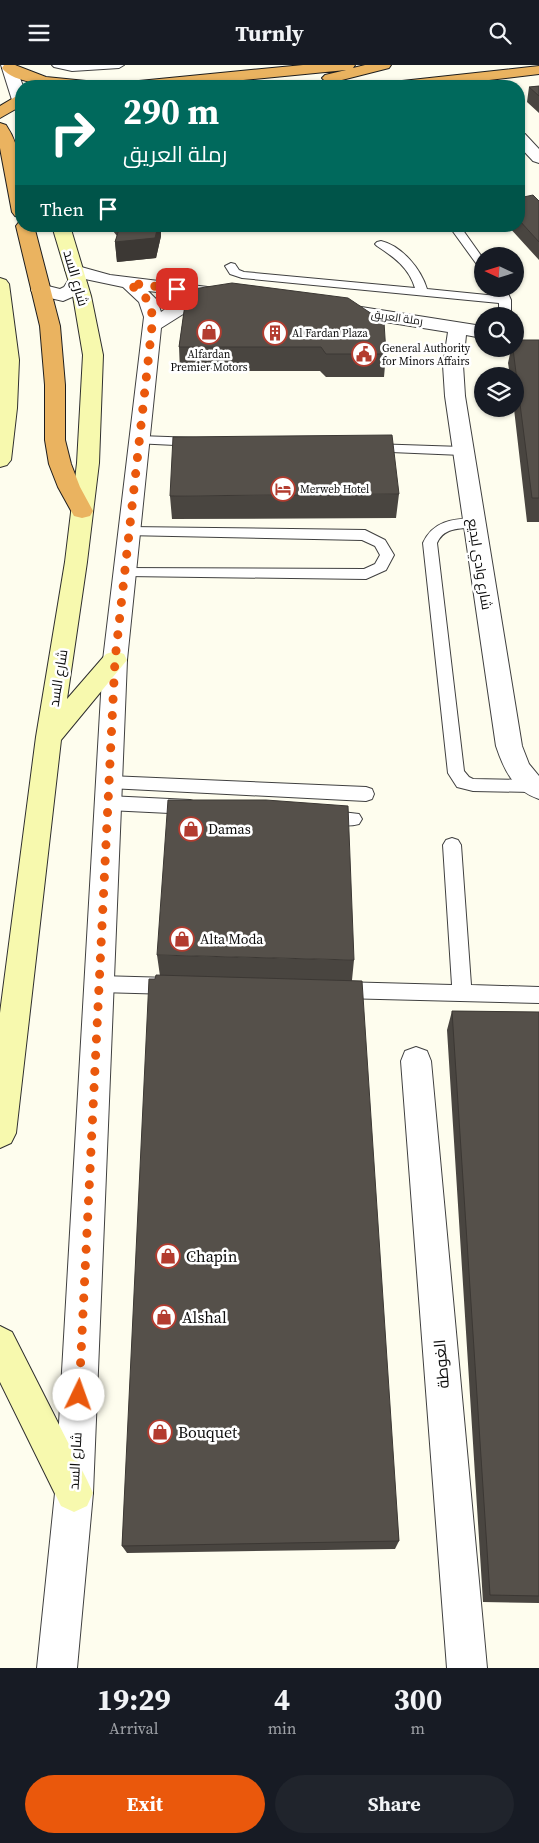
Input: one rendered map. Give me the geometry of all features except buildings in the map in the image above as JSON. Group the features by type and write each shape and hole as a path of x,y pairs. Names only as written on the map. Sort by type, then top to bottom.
{"highway":[{"path":"199,80 348,65"},
{"path":"321,80 384,65"},
{"path":"400,80 421,73 484,65"},
{"path":"9,67 37,80"},
{"path":"453,80 539,70"},
{"path":"0,102 15,101"},
{"path":"15,109 7,122 15,174"},
{"path":"26,232 50,326 53,355 55,440 60,464 69,487 82,511"}],"main road":[{"name":"شارع السد","path":"0,1133 49,737 88,463 93,355 88,325 63,232"},
{"path":"0,284 1,310 9,360 0,460"},
{"path":"49,737 115,660"},
{"path":"0,1344 74,1493"}],"street":[{"path":"9,67 15,84"},
{"path":"525,143 539,158"},
{"path":"40,290 63,295 72,290 75,275 244,297"},
{"name":"شارع السد","path":"57,1668 74,1493 115,660 153,317 148,300 129,283"},
{"path":"152,326 180,307 215,293"},
{"name":"رملة العريق","path":"320,307 474,330"},
{"name":"شارع وادي لبديع","path":"458,327 453,365 462,451 509,746 515,767 536,788"},
{"name":"الغوطة","path":"416,1061 467,1668"}],"lane":[{"path":"57,65 79,68 119,65"},
{"path":"458,232 474,253"},
{"path":"381,244 405,261 419,280 422,291"},
{"path":"231,266 234,272 242,275 422,291 474,293"},
{"path":"139,440 207,442"},
{"path":"354,447 462,451"},
{"path":"474,523 450,525 440,529 433,535 430,543 456,773 463,782 473,785 536,788"},
{"path":"126,571 366,574 381,567 387,555 380,543 365,535 130,532"},
{"path":"108,792 366,794"},
{"path":"108,792 210,809"},
{"path":"306,816 353,819"},
{"path":"452,845 462,993"},
{"path":"99,984 185,986"},
{"path":"323,990 539,995"}],"place":[{"name":"Alfardan Premier Motors","path":"209,332"},
{"name":"Al Fardan Plaza","path":"275,333"},
{"name":"General Authority for Minors Affairs","path":"364,354"},
{"name":"Merweb Hotel","path":"283,489"},
{"name":"Damas","path":"191,829"},
{"name":"Alta Moda","path":"182,939"},
{"name":"Chapin","path":"168,1256"},
{"name":"Alshal","path":"164,1317"},
{"name":"Bouquet","path":"160,1432"}],"route":[{"path":"79,1395 115,660 153,317 152,308 148,300 129,283 177,289"}]}
